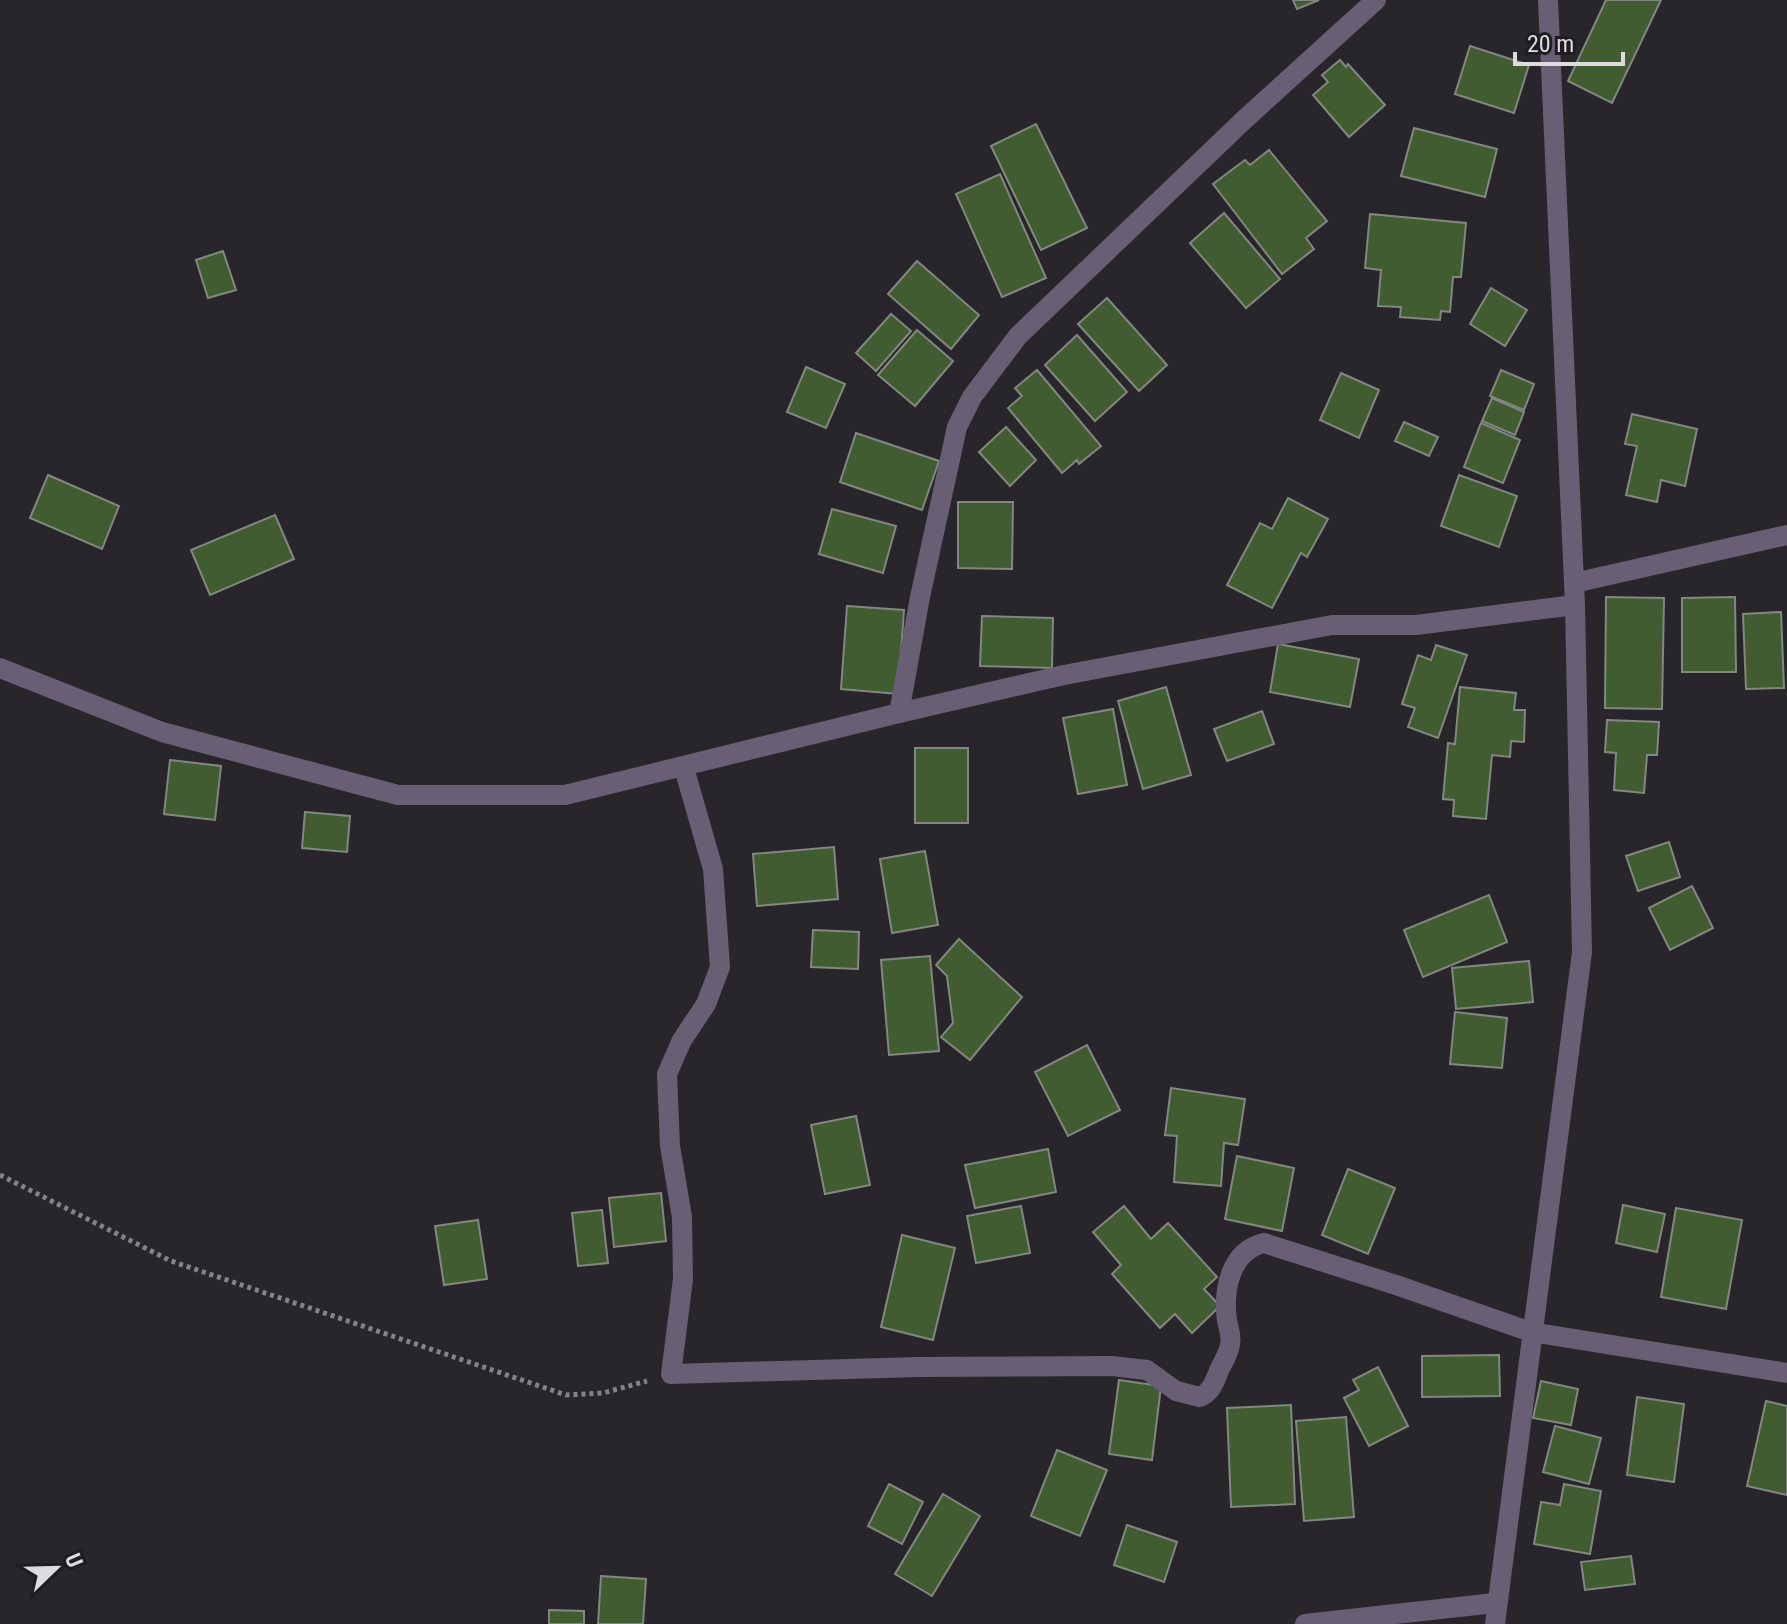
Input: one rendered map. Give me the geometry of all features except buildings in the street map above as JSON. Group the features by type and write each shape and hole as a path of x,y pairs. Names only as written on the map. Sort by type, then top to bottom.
{"street":[{"path":"899,713 920,597 957,427 972,397 1018,336 1245,119 1376,0"},
{"path":"1305,1624 1495,1614 1582,952 1575,605 1548,0"},
{"path":"1574,583 1787,535"},
{"path":"0,668 162,732 398,795 565,795 1064,675 1332,625 1416,625 1575,605"},
{"path":"684,768 713,869 720,967 706,1004 682,1040 667,1074 670,1146 682,1217 683,1279 671,1374 918,1367 1112,1366 1147,1370 1176,1391 1200,1397 1211,1388 1229,1352 1231,1335 1226,1293 1229,1275 1244,1253 1264,1243 1531,1332 1787,1373"}],"path":[{"path":"0,1175 171,1261 566,1395 603,1393 671,1374"}]}
